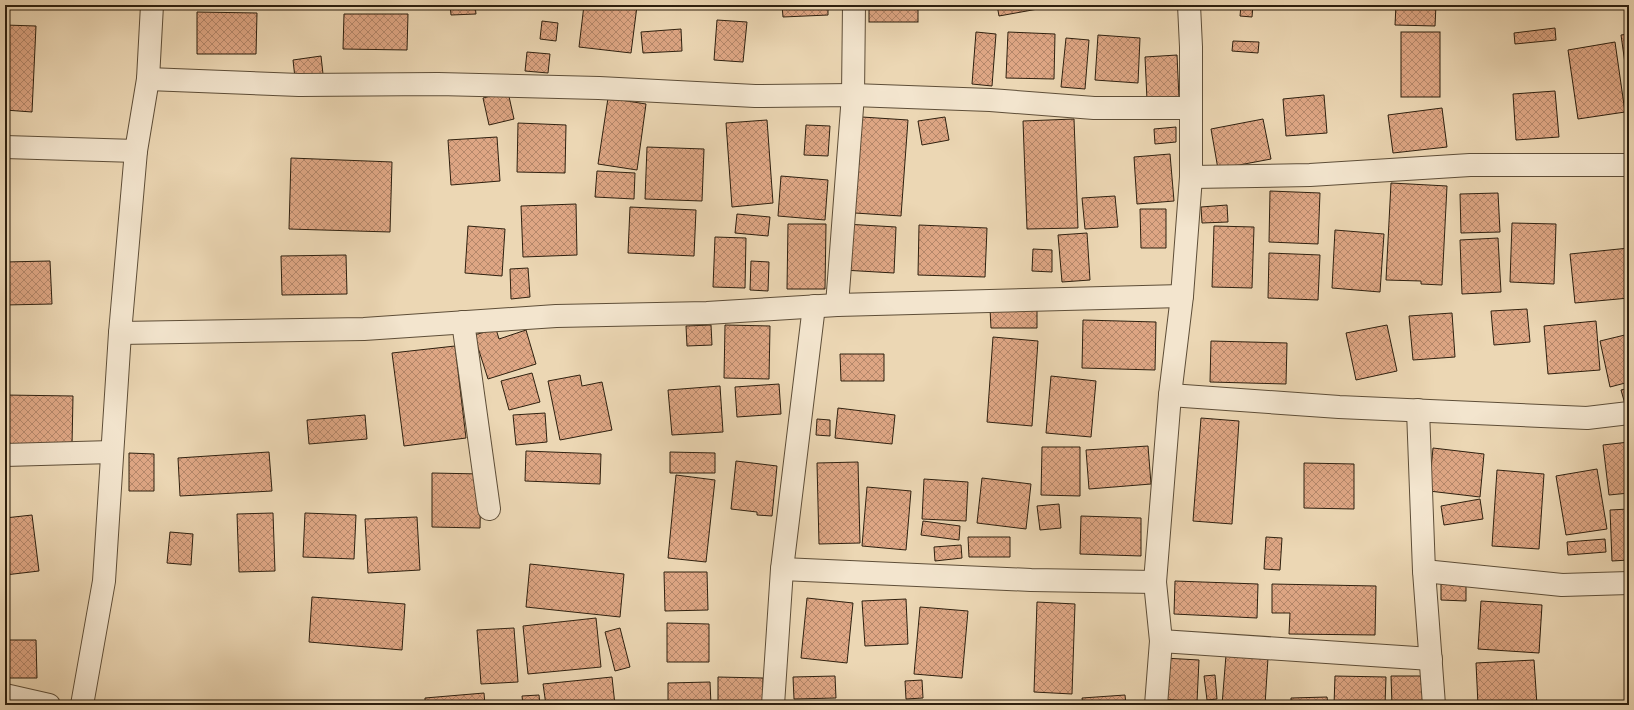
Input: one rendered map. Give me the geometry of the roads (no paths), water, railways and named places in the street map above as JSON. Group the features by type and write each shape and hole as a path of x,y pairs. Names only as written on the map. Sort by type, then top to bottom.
{"street":[{"path":"82,705 104,581 120,333 136,151 148,79 152,5"},
{"path":"837,305 854,95 854,5"},
{"path":"1156,705 1161,641 1155,582 1170,395 1182,296 1191,177 1190,108 1192,47 1188,5"},
{"path":"148,79 299,85 438,84 598,88 755,96 854,95 990,100 1094,108 1190,108"},
{"path":"5,147 136,151"},
{"path":"1191,177 1310,175 1470,166 1629,165"},
{"path":"120,333 364,329 556,316 707,313 837,305 1182,296"},
{"path":"773,705 782,570 814,306"},
{"path":"463,322 489,510"},
{"path":"1170,395 1339,407 1587,418 1629,413"},
{"path":"1418,410 1424,571 1432,659 1434,705"},
{"path":"5,456 112,452"},
{"path":"782,570 1031,580 1155,582"},
{"path":"1424,571 1562,585 1629,583"},
{"path":"1161,641 1432,659"},
{"path":"5,695 49,705"}]}
